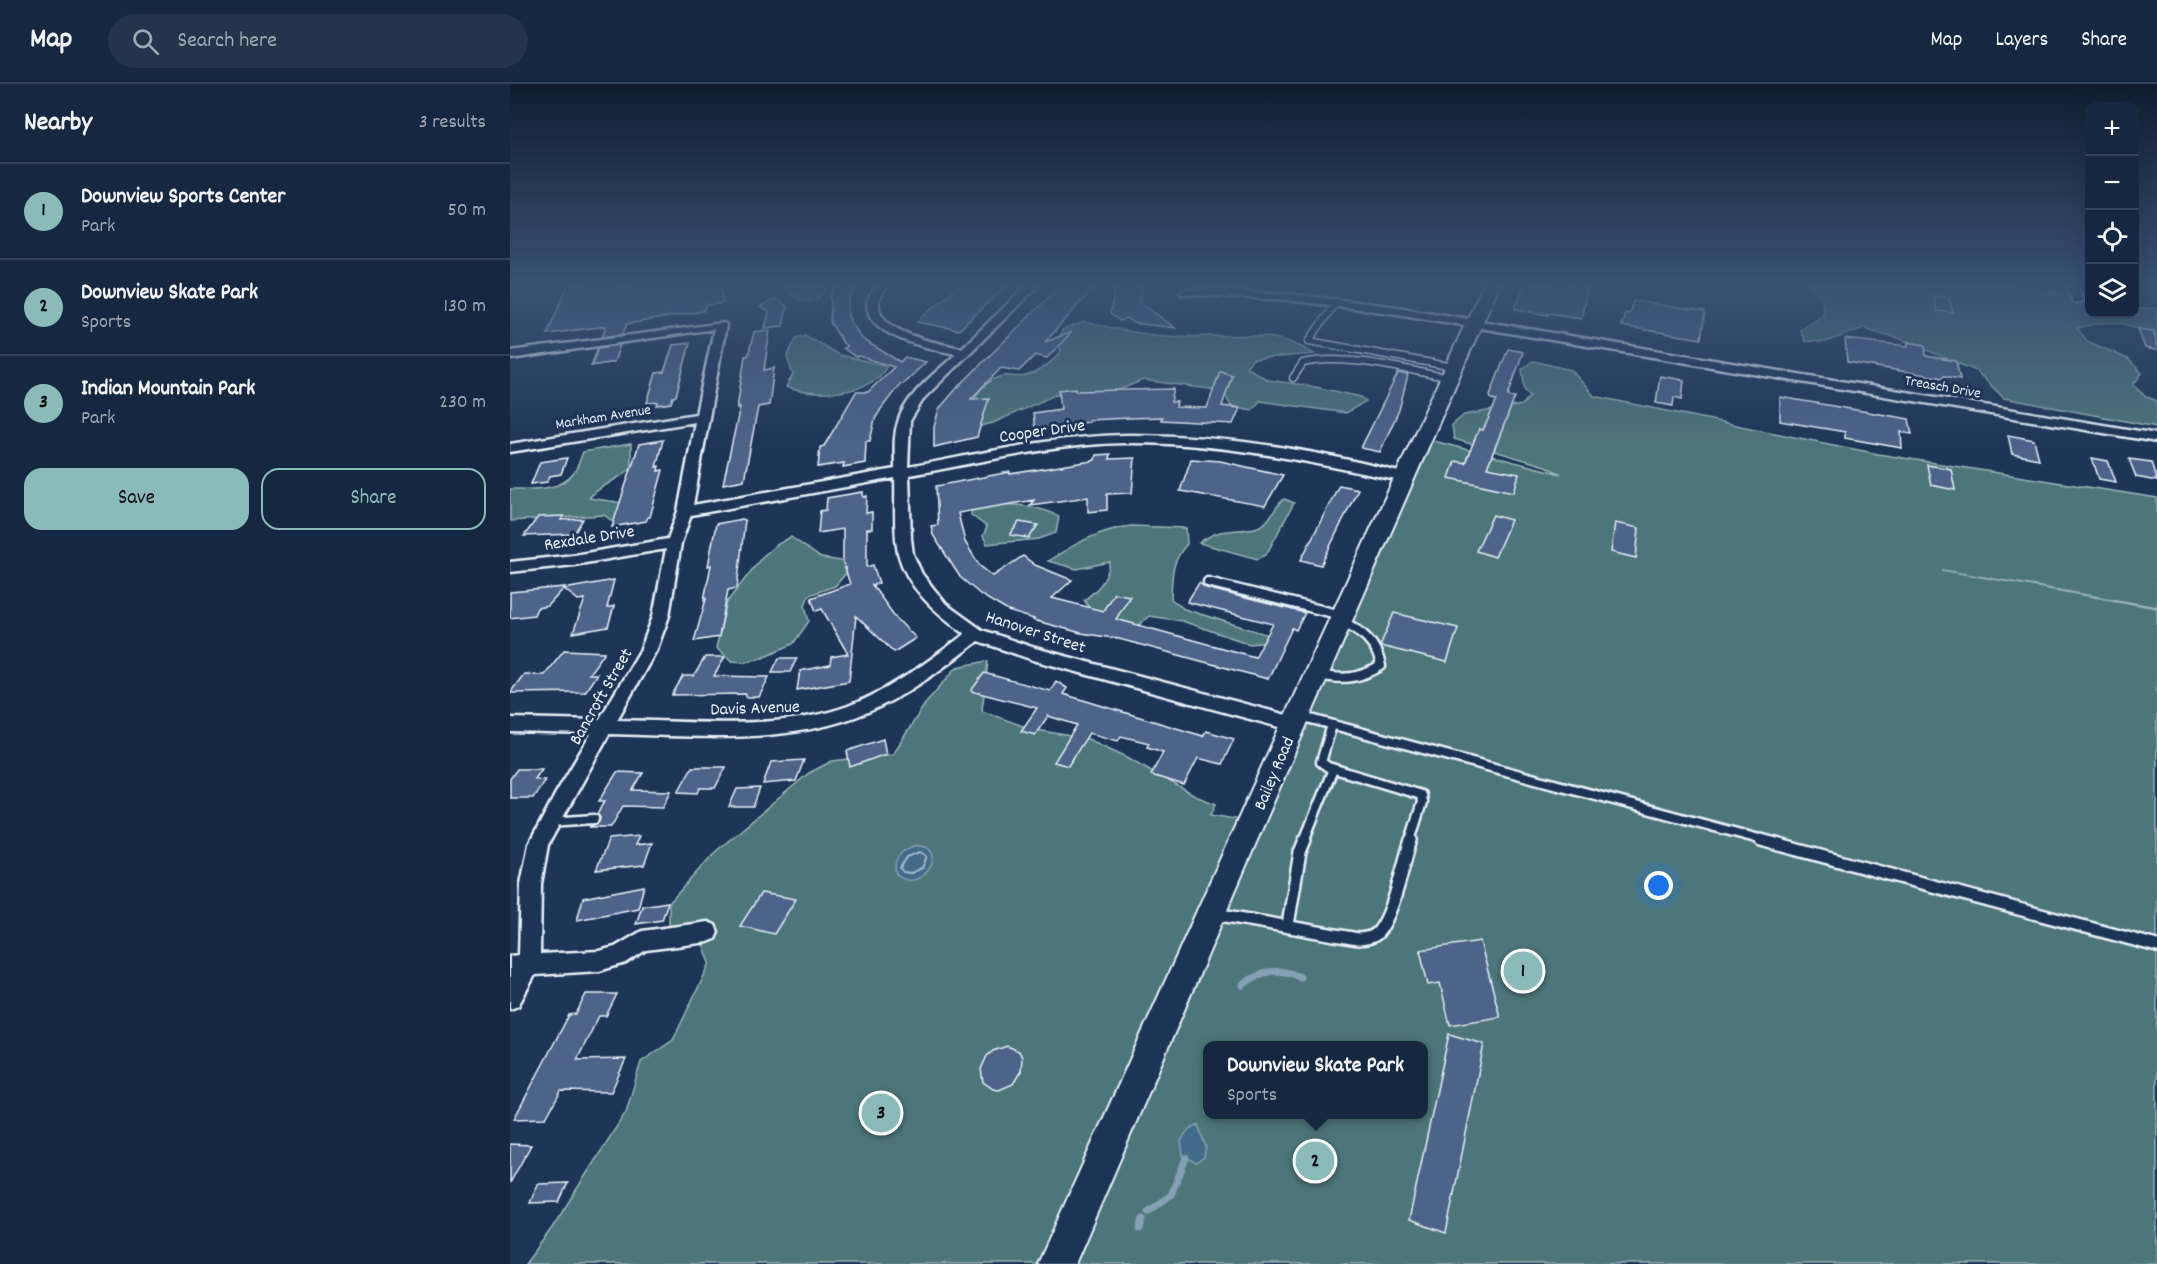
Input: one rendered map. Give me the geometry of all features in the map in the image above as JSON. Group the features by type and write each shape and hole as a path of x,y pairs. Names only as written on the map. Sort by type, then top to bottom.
{"street":[{"name":"Bancroft Street","path":"510,355 629,338"},
{"name":"Bancroft Street","path":"510,998 520,965 534,861 549,822 649,650 661,616 674,543 685,511 718,338"},
{"path":"905,338 965,352"},
{"name":"Hanover Street","path":"979,338 919,396 910,409 902,430 906,554 915,575 927,593 941,608 976,634 1033,654 1296,720"},
{"name":"Bailey Road","path":"1056,1264 1468,338"},
{"name":"Treasch Drive","path":"1569,338 2157,438"},
{"name":"Markham Avenue","path":"510,448 704,410"},
{"name":"Cooper Drive","path":"685,511 1050,446 1136,438 1193,440 1255,448 1405,478"},
{"name":"Rexdale Drive","path":"510,567 574,560 674,543"},
{"name":"Davis Avenue","path":"510,725 766,730 818,722 859,709 893,693 922,675 976,634"},
{"path":"520,965 599,961 619,956 642,941 708,932"}],"lane":[{"path":"1312,338 1310,341 1452,372"},
{"path":"1293,378 1299,365 1305,361 1452,372"},
{"path":"1208,582 1343,618 1369,636 1379,652 1381,666 1363,677 1345,681 1318,675"},
{"path":"1296,720 1332,724 2157,946"},
{"path":"1212,914 1288,925 1358,939 1371,938 1379,932 1388,914 1422,802 1420,795 1413,791 1333,769 1322,762 1332,724"},
{"path":"1288,925 1300,852 1333,769"},
{"path":"549,822 594,819"}],"green space":[{"path":"796,338 810,338 839,355 887,366 879,376 856,389 811,393 786,387 793,375 787,357"},
{"path":"1059,338 1279,339 1314,354 1253,359 1246,367 1268,380 1311,386 1361,397 1366,401 1346,413 1260,401 1252,410 1231,406 1225,395 1210,389 1143,380 1119,390 1094,395 1057,394 993,423 964,430 971,404 986,384 1003,376 1023,377 1041,369 1061,352"},
{"path":"1804,338 1836,338 1825,342 1805,341"},
{"path":"1898,338 2085,338 2128,359 2142,373 2133,385 2145,396 2157,401 2157,427 2004,398 1976,371"},
{"path":"1533,361 1571,370 1594,396 1878,454 2157,498 2157,607 1942,570 2157,608 2157,1264 525,1264 552,1228 626,1112 641,1062 673,1040 710,963 699,934 669,926 669,903 715,852 809,773 832,761 893,754 927,701 957,667 988,661 982,711 1031,729 1088,739 1127,757 1195,796 1216,804 1211,815 1252,822 1422,438 1561,474 1545,466 1454,439 1452,425 1464,415 1522,405 1530,396 1525,390 1522,369"},
{"path":"631,444 631,468 589,498 630,504 616,524 604,515 510,521 510,489 552,487 567,480 575,472 583,452"},
{"path":"1284,499 1294,503 1266,555 1258,559 1199,543 1221,532 1250,529 1262,525"},
{"path":"972,505 1017,505 1038,508 1059,517 1056,533 1039,539 987,544 983,536 987,527 971,515"},
{"path":"1131,526 1186,528 1187,544 1175,563 1171,599 1184,609 1275,637 1276,641 1250,644 1182,621 1149,616 1138,626 1096,619 1084,600 1101,584 1110,562 1077,569 1048,561 1097,534"},
{"path":"791,537 821,558 855,563 835,586 809,595 805,605 809,621 793,644 763,657 745,662 732,661 716,648 727,602 762,557 776,545"}],"water":[{"path":"913,846 925,847 932,852 933,860 930,868 923,875 915,880 906,880 896,874 895,864 901,853"},
{"path":"1198,1125 1206,1147 1204,1157 1196,1163 1183,1155 1181,1141 1189,1129"}],"building":[{"path":"752,338 769,338 764,370 774,368 769,405 758,407 744,480 723,484 740,407 737,408 745,356 748,356"},
{"path":"840,338 861,338 900,362 905,357 926,362 903,384 900,384 881,409 875,419 870,441 866,441 865,463 843,467 844,463 818,467 820,447 824,446 856,392 868,392 894,367 856,357 843,348 847,346"},
{"path":"1007,338 1049,338 1045,342 1056,338 1066,338 1047,358 1035,355 1019,371 1001,368 971,399 989,398 977,437 934,447 934,427 939,409"},
{"path":"2141,338 2155,338 2157,350 2145,348"},
{"path":"1845,339 1908,346 1908,342 1925,345 1926,356 1956,361 1960,379 1847,362"},
{"path":"690,343 676,396 673,397 671,403 657,405 658,402 647,403 656,373 664,372 673,345"},
{"path":"620,345 614,362 591,366 598,348"},
{"path":"1508,349 1523,352 1508,396 1515,397 1487,468 1519,474 1514,492 1449,478 1455,461 1465,463 1479,429 1483,430 1497,400 1491,399 1490,395"},
{"path":"1220,371 1232,375 1222,406 1240,408 1233,424 1161,420 1162,417 1089,420 1089,422 1035,429 1033,413 1061,409 1059,390 1076,388 1076,391 1174,389 1171,402 1177,402 1176,407 1207,408"},
{"path":"1398,373 1408,375 1399,410 1380,452 1361,448"},
{"path":"1660,376 1684,380 1682,399 1674,397 1673,406 1656,403"},
{"path":"1780,397 1909,419 1912,434 1901,432 1902,448 1845,438 1845,432 1780,421"},
{"path":"2008,435 2034,440 2039,459 2012,454"},
{"path":"663,440 656,467 659,466 658,471 663,470 650,517 646,521 612,527 639,444"},
{"path":"1110,454 1109,459 1135,458 1132,493 1107,494 1107,510 1088,512 1088,497 1030,505 1034,500 958,513 965,542 980,566 993,576 1023,556 1035,565 1072,580 1052,598 1103,611 1114,593 1130,596 1116,619 1255,657 1273,624 1187,602 1199,583 1206,588 1305,613 1296,630 1292,628 1268,679 1119,639 1081,633 1008,611 981,595 960,577 933,535 931,526 938,525 936,486 1010,472 1010,474 1092,461 1095,460 1096,455"},
{"path":"567,458 561,474 550,476 547,482 531,484 540,462"},
{"path":"2092,458 2108,461 2116,482 2099,479"},
{"path":"1191,459 1220,461 1283,475 1265,506 1180,491"},
{"path":"2129,459 2151,462 2157,481 2136,477"},
{"path":"1927,465 1951,469 1955,490 1931,485"},
{"path":"1339,485 1358,489 1321,565 1301,560"},
{"path":"863,492 863,497 867,496 866,513 872,512 872,529 867,529 867,567 873,565 879,583 872,585 896,618 916,638 894,652 856,616 849,681 797,690 800,671 830,665 831,657 848,654 822,609 816,611 811,598 850,584 843,562 843,529 818,533 820,511 826,510 827,498"},
{"path":"1493,515 1511,520 1495,557 1476,551"},
{"path":"564,516 561,520 583,519 574,534 524,536 538,517"},
{"path":"745,520 737,588 728,590 719,637 694,641 706,599 704,600 711,565 708,566 716,524"},
{"path":"1019,522 1038,525 1029,538 1010,535"},
{"path":"1615,523 1639,528 1636,558 1611,552"},
{"path":"614,580 607,608 614,606 608,627 573,633 585,599 578,600 564,589"},
{"path":"565,587 548,606 537,608 534,615 510,618 510,592"},
{"path":"1394,613 1458,628 1447,662 1380,646"},
{"path":"564,650 605,652 589,674 597,674 585,692 510,693 524,674 544,675"},
{"path":"705,657 725,657 714,676 769,677 759,697 746,697 746,694 672,695 683,676 694,676"},
{"path":"779,658 797,658 790,672 772,672"},
{"path":"984,673 1050,691 1056,681 1067,688 1063,694 1203,736 1206,731 1234,739 1222,764 1198,758 1184,785 1151,775 1163,752 1147,747 1149,743 1121,736 1118,741 1089,733 1068,766 1054,762 1077,725 1048,716 1035,735 1021,731 1037,708 971,691"},
{"path":"883,739 886,754 850,767 847,751"},
{"path":"804,760 796,781 763,784 771,762"},
{"path":"692,767 726,767 715,788 700,788 698,793 678,792"},
{"path":"517,769 542,769 535,779 545,780 533,798 510,798 510,779"},
{"path":"617,772 643,773 633,790 671,791 663,807 623,806 611,827 589,827 599,822 600,818 597,814 605,801 599,801"},
{"path":"760,788 753,807 729,807 737,789"},
{"path":"639,836 635,845 652,843 644,865 596,870 609,839"},
{"path":"644,886 638,908 577,920 583,898"},
{"path":"761,893 796,899 774,934 740,926"},
{"path":"668,902 662,920 636,924 642,906"},
{"path":"1480,941 1500,1017 1450,1025 1440,983 1428,985 1420,950"},
{"path":"586,994 617,994 606,1016 599,1016 577,1060 626,1059 611,1092 561,1091 546,1118 514,1119 569,1015 576,1014"},
{"path":"1449,1034 1484,1044 1446,1233 1409,1220"},
{"path":"1007,1046 1019,1051 1022,1057 1021,1071 1013,1084 999,1090 993,1089 983,1082 981,1069 987,1056"},
{"path":"510,1144 531,1145 510,1183"},
{"path":"568,1183 559,1202 530,1203 538,1184"}],"waterway":[{"path":"1243,985 1264,973 1277,971 1300,977"},
{"path":"1148,1212 1171,1195 1186,1158"},
{"path":"1140,1229 1143,1219"}],"place":[{"name":"Downview Sports Center","path":"1523,971"},
{"name":"Indian Mountain Park","path":"881,1113"},
{"name":"Downview Skate Park","path":"1315,1161"}]}
